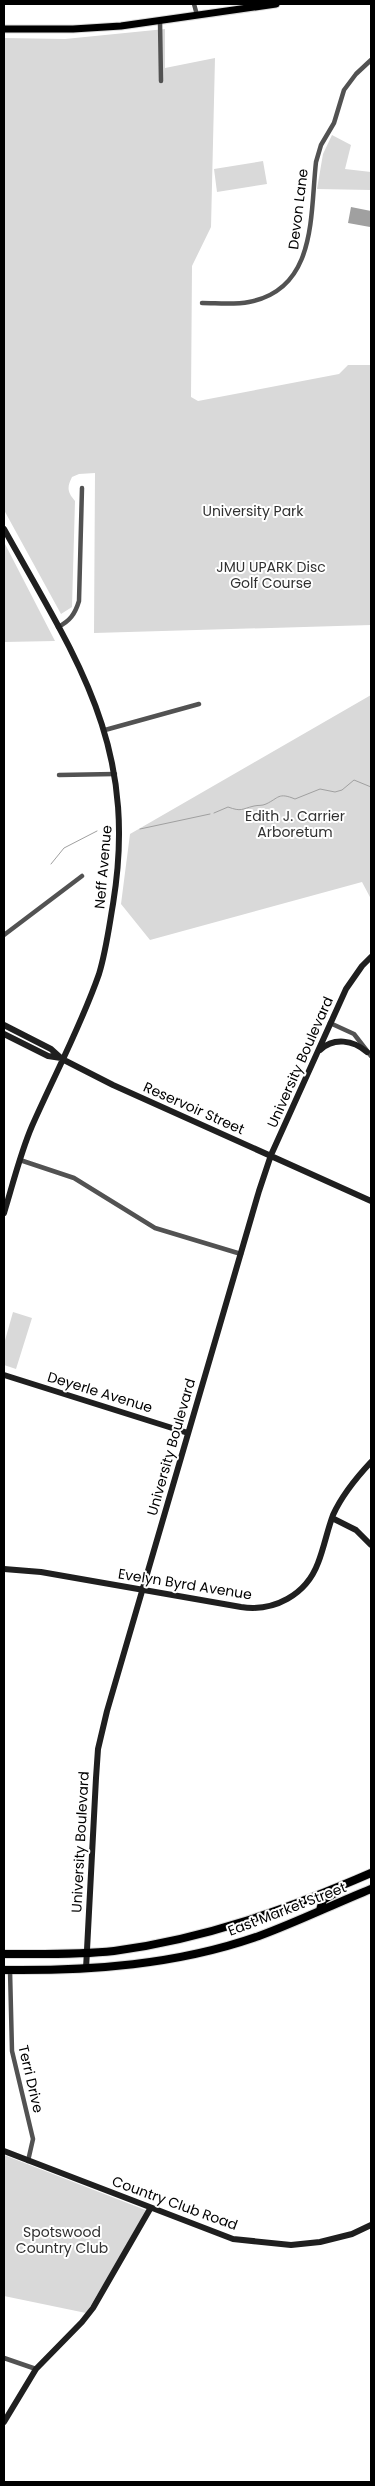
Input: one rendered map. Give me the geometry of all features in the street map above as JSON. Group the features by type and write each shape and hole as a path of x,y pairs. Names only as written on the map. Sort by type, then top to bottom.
{"highway":[{"name":"East Market Street","path":"4,1954 88,1952 146,1946 209,1933 313,1897 371,1873"},
{"path":"320,1910 322,1900 341,1891 346,1883"},
{"name":"East Market Street","path":"7,1970 120,1967 198,1954 246,1940 371,1889"},
{"path":"285,1925 310,1909 313,1897"}],"main road":[{"path":"4,29 87,29 160,21 276,4"},
{"name":"Neff Avenue","path":"4,529 89,685 105,730 115,774 119,813 119,848 105,951 97,980 20,1160 4,1212"},
{"name":"University Boulevard","path":"86,1969 98,1749 188,1433 271,1155 330,1022 353,977 371,957"},
{"name":"Reservoir Street","path":"4,1025 52,1049 62,1059"},
{"name":"Reservoir Street","path":"4,1034 48,1056 62,1059 123,1089 371,1201"},
{"path":"319,1050 326,1044 338,1041 356,1045 369,1054"},
{"name":"Deyerle Avenue","path":"4,1375 188,1433"},
{"name":"Evelyn Byrd Avenue","path":"4,1570 41,1572 247,1608 264,1608 278,1604 297,1592 311,1577 319,1561 332,1518 347,1491 371,1462"},
{"path":"332,1518 356,1530 371,1545"},
{"name":"Country Club Road","path":"4,2151 150,2209 233,2239 291,2245 320,2242 352,2234 371,2225"},
{"path":"4,2422 36,2369 88,2316 150,2209"}],"street":[{"path":"194,4 197,15"},
{"path":"160,21 161,80"},
{"name":"Devon Lane","path":"202,303 242,303 258,300 279,289 294,274 307,246 318,154 334,123 344,90 356,74 371,60"},
{"path":"58,627 67,622 75,612 79,601 82,488"},
{"path":"105,730 199,704"},
{"path":"59,775 115,774"},
{"path":"4,935 82,876"},
{"path":"330,1022 354,1034 369,1054"},
{"path":"20,1160 74,1178 155,1228 241,1254"},
{"name":"Terri Drive","path":"7,1970 12,2050 33,2140 28,2161"},
{"path":"4,2358 36,2369"}],"green space":[{"name":"University Park","path":"165,29 165,68 215,58 211,227 192,266 191,397 198,401 339,374 348,365 371,365 371,625 94,633 95,473 79,474 72,477 69,484 70,495 75,501 72,607 61,614 4,510 4,38 65,39"},
{"path":"332,135 351,145 345,169 371,172 371,190 317,189 323,154"},
{"path":"263,161 267,184 217,192 214,169"},
{"path":"4,542 55,641 4,642"},
{"name":"Edith J. Carrier Arboretum","path":"371,695 371,899 362,882 150,940 121,904 130,834"},
{"path":"13,1312 32,1318 16,1369 4,1365 4,1344"},
{"name":"Spotswood Country Club","path":"4,2155 148,2211 86,2313 4,2296"}],"shaded area":[{"path":"351,207 371,211 370,227 348,223"}],"waterway":[{"path":"214,813 228,807 239,810 263,805 282,796 295,799 320,789 335,792 342,790 354,780 371,787"},
{"path":"140,829 210,814"},
{"path":"51,864 64,848 97,831"}],"park label":[{"name":"JMU UPARK Disc Golf Course","path":"271,576"}]}
